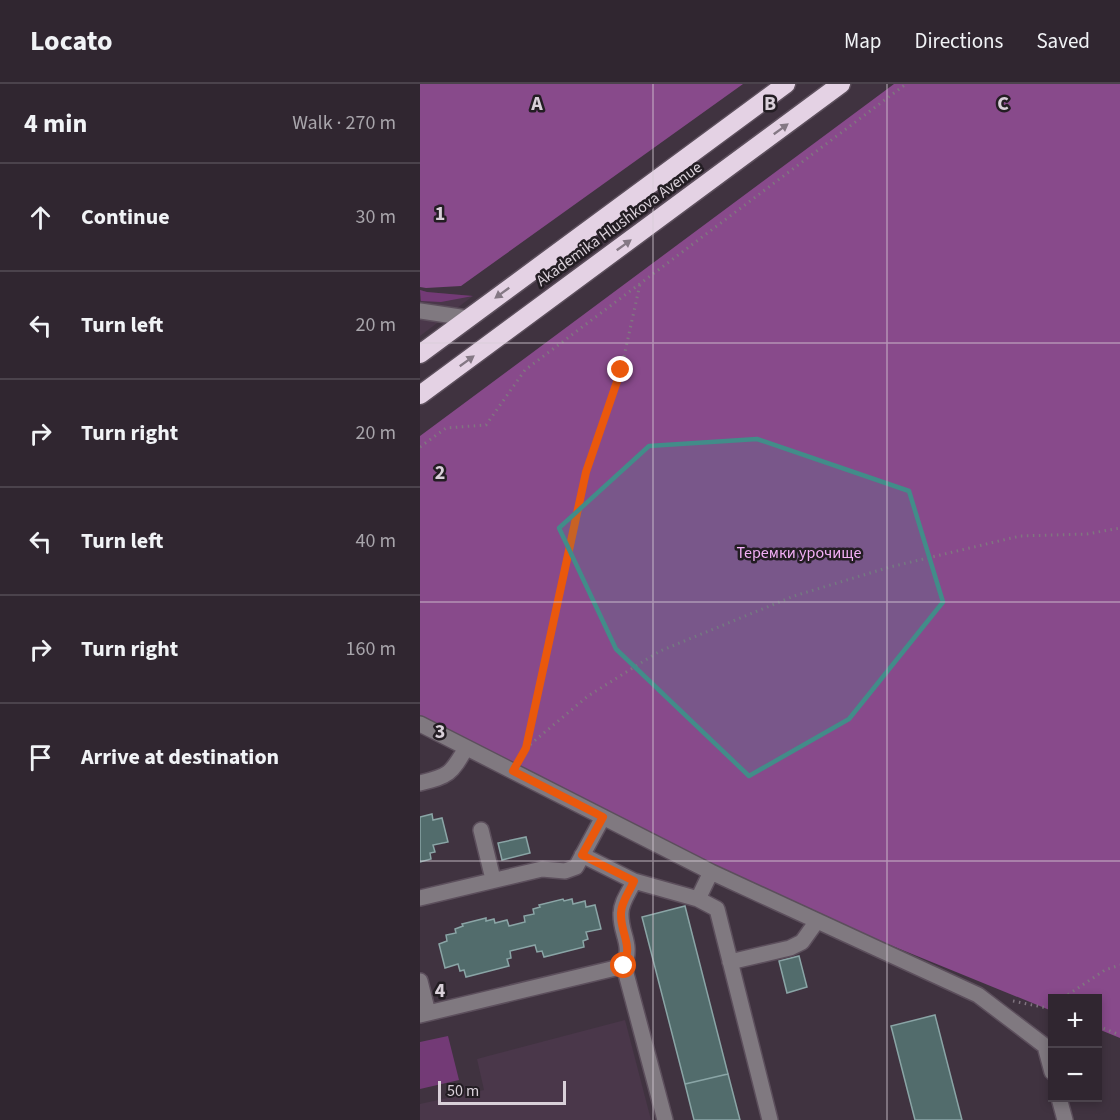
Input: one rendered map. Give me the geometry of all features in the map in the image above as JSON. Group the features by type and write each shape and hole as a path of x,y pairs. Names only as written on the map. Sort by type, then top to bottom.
{"highway":[{"name":"Akademika Hlushkova Avenue","path":"420,354 786,84"},
{"name":"Akademika Hlushkova Avenue","path":"420,396 841,84"}],"lane":[{"path":"420,311 467,318"},
{"path":"420,724 711,872 978,995 1046,1046 1048,1053"},
{"path":"420,783 444,777 455,767 466,748"},
{"path":"420,898 542,869 565,871 576,867 603,817"},
{"path":"481,830 494,879"},
{"path":"582,855 634,881 698,899 717,909 770,1120"},
{"path":"698,899 711,872"},
{"path":"634,881 620,916 628,944 628,955 624,966 665,1120"},
{"path":"730,962 796,945 808,935 817,921"},
{"path":"420,981 424,1014 624,966"},
{"path":"1060,1102 1065,1120"}],"path":[{"path":"420,447 446,428 486,425 525,370 906,84"},
{"path":"513,771 526,748 586,472 621,370 640,284"},
{"path":"526,748 588,696 660,651 794,596 890,567 1020,536 1087,534 1120,528"},
{"path":"1070,994 1105,970 1120,965"},
{"path":"1102,1028 1120,1035"}],"highlighted area":[{"path":"757,439 909,491 943,602 849,719 749,776 616,649 559,528 649,446"}],"shaded area":[{"path":"420,290 427,292 473,296 420,336"},
{"path":"420,290 473,296 441,302 421,301"},
{"path":"625,1020 651,1120 420,1120 420,1104 484,1090 477,1059"},
{"path":"448,1036 459,1080 420,1089 420,1042"}],"green space":[{"path":"420,84 743,84 461,286 426,288 420,287"},
{"name":"Теремки урочище","path":"894,84 1120,84 1120,1038 1102,1031 1102,994 1048,994 1048,1009 755,890 420,719 420,436"}],"building":[{"path":"432,814 433,820 442,818 448,842 433,845 435,852 430,853 431,859 420,862 420,817"},
{"path":"526,837 530,853 502,860 498,843"},
{"path":"563,899 564,901 572,899 573,904 585,901 586,907 595,905 601,929 586,932 588,939 583,941 584,947 544,957 542,951 537,952 535,945 510,951 511,958 507,959 509,966 466,977 464,970 460,971 458,964 445,968 439,944 447,941 446,935 456,933 455,929 463,926 462,924 486,918 486,921 494,919 495,923 507,920 509,926 525,922 524,916 534,914 533,909 540,907 539,905"},
{"path":"685,906 728,1074 685,1084 642,917"},
{"path":"799,956 807,987 787,993 779,961"},
{"path":"935,1015 962,1120 915,1120 891,1026"},
{"path":"728,1074 740,1120 694,1120 685,1084"}],"route":[{"path":"621,370 586,472 526,748 513,771 603,817 582,855 634,881 620,916 628,944 628,955 624,966"}]}
